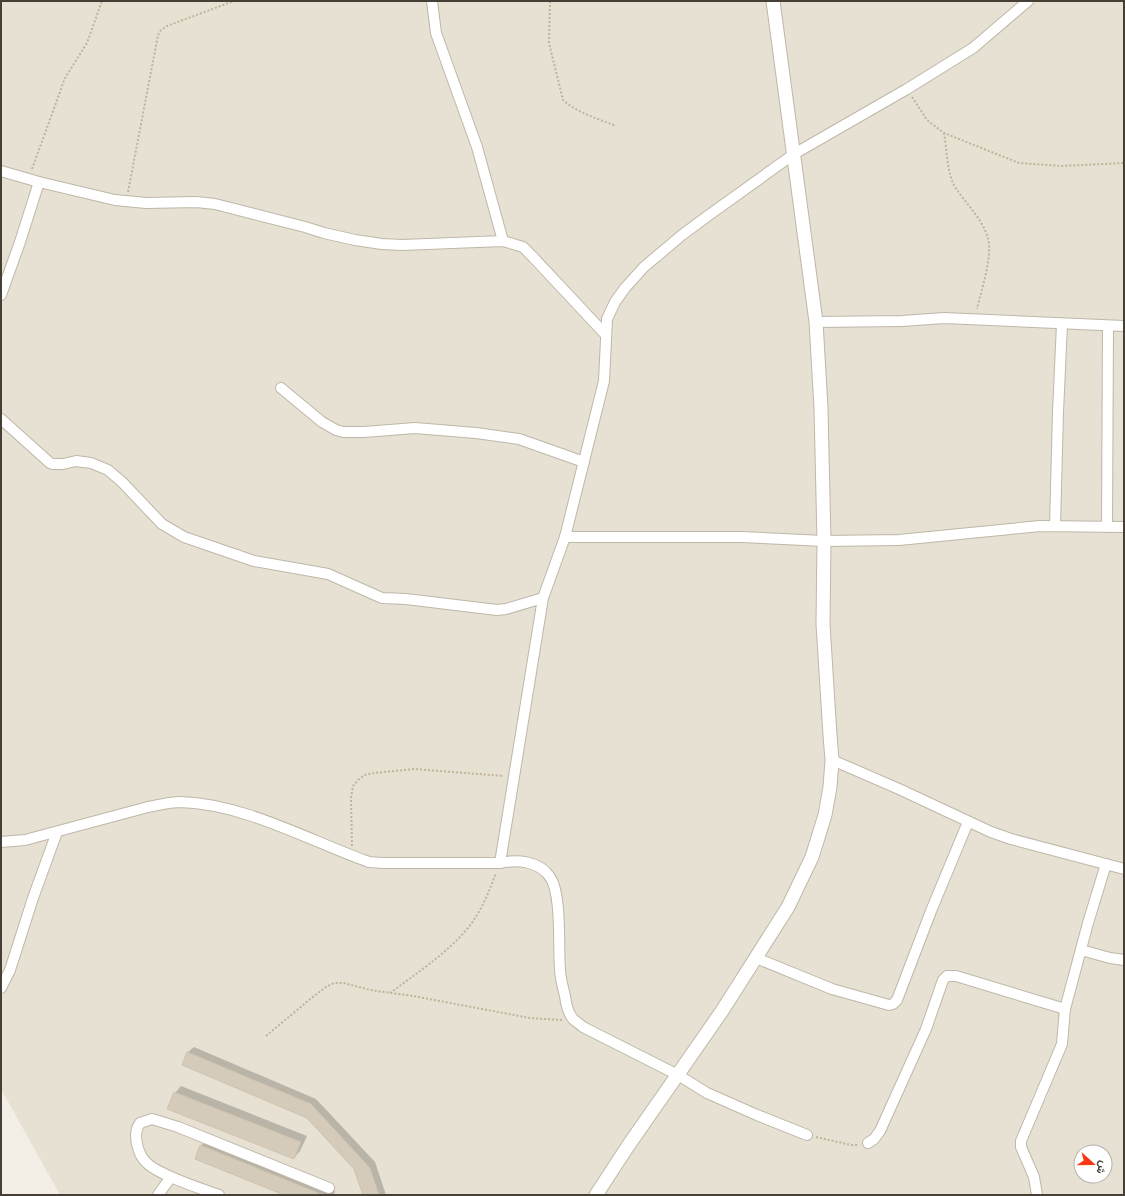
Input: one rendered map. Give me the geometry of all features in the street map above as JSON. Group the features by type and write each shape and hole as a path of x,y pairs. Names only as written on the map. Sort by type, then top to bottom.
{"street":[{"path":"432,1 436,33 477,147 503,241"},
{"path":"596,1195 628,1146 722,1011 788,907 812,857 825,815 830,787 832,760 823,624 824,541 822,408 816,322 794,154 778,48 773,1"},
{"path":"500,863 543,598 565,537 604,381 605,334 607,319 615,302 625,288 644,268 682,234 794,154 907,89 973,48 1028,1"},
{"path":"1,171 115,200 146,203 196,202 215,204 324,233 382,244 402,245 503,241 523,247 605,334"},
{"path":"1,295 20,242 34,180"},
{"path":"816,322 902,322 944,318 1124,326"},
{"path":"1055,526 1062,324"},
{"path":"1107,527 1108,326"},
{"path":"281,388 322,422 336,430 343,432 415,428 482,434 519,439 584,462"},
{"path":"1,419 50,463 63,464 76,461 101,466 122,482 162,524 184,537 254,561 328,574 382,598 406,598 498,610 543,598"},
{"path":"565,537 742,537 824,541 899,540 1040,526 1124,527"},
{"path":"832,760 899,789 968,822 1011,839 1124,869"},
{"path":"1,842 25,840 148,807 169,803 188,803 222,807 288,829 369,862 500,863 516,860 524,862 544,870 551,879 557,902 560,971 567,1007 573,1019 583,1027 678,1075 707,1093 807,1135"},
{"path":"756,958 832,989 889,1005 893,1004 897,1000 931,911 968,822"},
{"path":"1,988 10,970 33,898 57,832"},
{"path":"1037,1195 1034,1177 1021,1141 1062,1044 1064,1009 1106,864"},
{"path":"1081,950 1110,958 1124,960"},
{"path":"868,1144 880,1131 926,1029 943,980 948,976 956,976 1064,1009"},
{"path":"219,1195 171,1177 145,1161 139,1149 136,1133 140,1123 152,1119 178,1127 329,1188"},
{"path":"158,1195 171,1177"}],"path":[{"path":"34,180 65,78 87,43 102,1"},
{"path":"126,201 158,34 167,26 234,1"},
{"path":"550,1 549,43 563,100 567,104 583,112 616,126"},
{"path":"907,89 928,120 944,133 1020,163 1062,166 1124,163"},
{"path":"944,133 950,172 954,186 984,228 989,240 989,257 974,320"},
{"path":"353,856 350,798 353,786 365,775 414,769 515,777"},
{"path":"390,992 437,958 468,927 488,894 500,863"},
{"path":"266,1036 308,1000 334,983 344,983 370,990 390,992 530,1018 560,1020 573,1019"},
{"path":"807,1135 851,1145 868,1144"}],"shaded area":[{"path":"1,1 1124,1 1124,1195 60,1195 1,1089"}],"building":[{"path":"187,1052 311,1104 370,1168 379,1195 363,1195 354,1169 307,1118 182,1065"},
{"path":"174,1092 301,1142 294,1159 167,1109"},
{"path":"200,1145 323,1195 284,1195 195,1159"}]}
